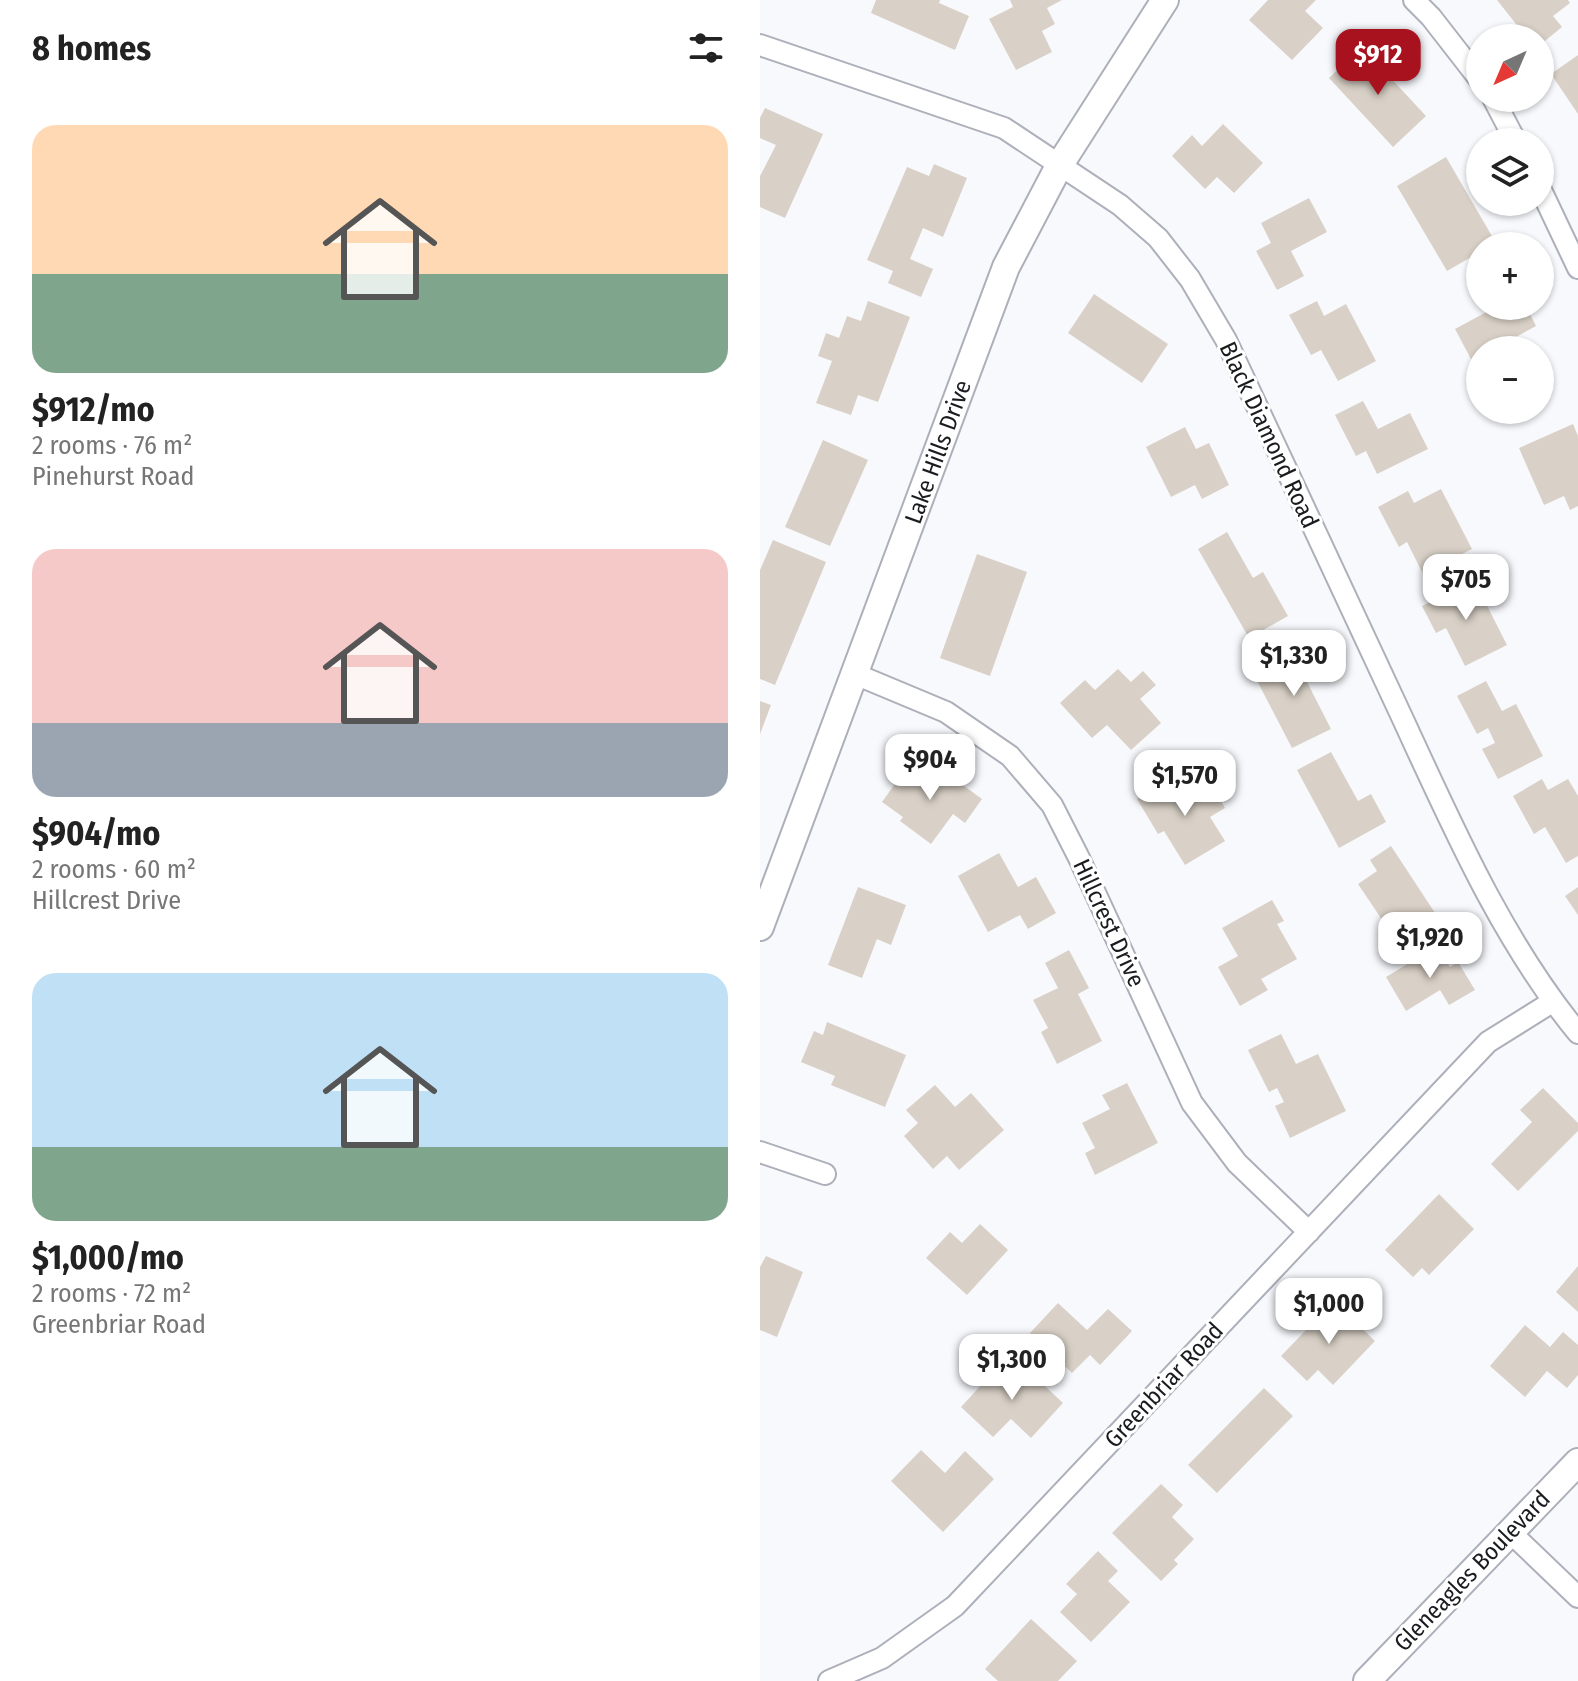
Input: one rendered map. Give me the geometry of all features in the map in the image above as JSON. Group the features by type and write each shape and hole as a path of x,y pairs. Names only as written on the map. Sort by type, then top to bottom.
{"street":[{"name":"Lake Hills Drive","path":"760,927 1006,267 1059,166 1165,0"},
{"path":"1414,0 1466,62"},
{"name":"Black Diamond Road","path":"760,45 1004,128 1120,205 1158,238 1190,279 1226,340 1446,813 1500,918 1552,1002 1578,1033"},
{"path":"1553,216 1578,268"},
{"name":"Hillcrest Drive","path":"855,674 946,712 1010,756 1052,805 1192,1103 1237,1163 1309,1232"},
{"name":"Greenbriar Road","path":"829,1681 882,1658 955,1606 1488,1042 1552,1002"},
{"path":"760,1152 825,1174"},
{"name":"Gleneagles Boulevard","path":"1367,1681 1578,1462"},
{"path":"1509,1531 1578,1597"}],"building":[{"path":"876,0 940,0 939,3 969,16 955,50 871,13"},
{"path":"1010,0 1062,0 1047,8 1055,24 1042,31 1052,52 1016,70 989,19 1013,7"},
{"path":"1268,0 1316,0 1305,11 1323,28 1292,60 1249,20"},
{"path":"1497,0 1568,0 1570,3 1553,16 1562,27 1554,34 1554,24 1516,24"},
{"path":"1362,47 1426,116 1393,147 1329,78"},
{"path":"1578,55 1578,114 1554,78 1554,72"},
{"path":"765,108 823,134 785,218 760,207 760,176 776,145 760,138 760,118"},
{"path":"1223,124 1263,163 1234,193 1217,177 1205,189 1172,156 1192,135 1202,146"},
{"path":"1446,157 1466,191 1466,216 1480,216 1490,232 1466,232 1466,260 1447,271 1397,186"},
{"path":"934,164 967,178 943,237 923,228 910,259 933,269 921,297 888,283 893,271 867,260 907,167 929,176"},
{"path":"1309,198 1327,232 1291,251 1304,276 1277,290 1256,251 1271,243 1261,223"},
{"path":"1094,294 1168,344 1142,383 1068,333"},
{"path":"868,301 910,317 878,402 858,395 851,415 816,403 832,361 818,356 826,333 839,338 847,316 861,321"},
{"path":"1317,301 1324,316 1346,304 1376,361 1338,381 1321,350 1311,355 1289,315"},
{"path":"1472,320 1533,320 1536,326 1518,336 1466,336 1466,350 1455,329"},
{"path":"1363,401 1378,429 1410,413 1428,449 1377,474 1366,451 1356,456 1335,415"},
{"path":"1573,424 1578,436 1578,506 1570,510 1564,496 1544,505 1519,448"},
{"path":"1185,427 1196,449 1209,443 1229,485 1202,499 1195,485 1171,497 1146,447"},
{"path":"823,440 868,460 830,546 785,527"},
{"path":"1441,489 1472,549 1423,574 1407,542 1399,547 1378,507 1408,491 1414,503"},
{"path":"1227,532 1253,578 1263,572 1288,616 1249,638 1198,549"},
{"path":"773,540 826,562 775,685 760,679 760,570"},
{"path":"977,554 1027,572 990,676 940,658"},
{"path":"1474,580 1507,645 1465,666 1446,628 1436,633 1422,606"},
{"path":"1305,649 1318,677 1307,682 1331,729 1292,748 1254,675"},
{"path":"1118,669 1131,682 1143,671 1156,685 1140,699 1161,723 1131,750 1107,725 1092,738 1060,703 1085,680 1095,690"},
{"path":"1486,681 1502,711 1516,704 1543,756 1498,779 1482,749 1495,743 1488,728 1477,734 1457,696"},
{"path":"760,701 771,705 760,734"},
{"path":"1331,752 1358,801 1371,794 1386,822 1339,848 1297,770"},
{"path":"910,763 934,781 942,770 982,799 965,823 953,814 931,844 900,821 903,817 882,802"},
{"path":"1190,778 1200,793 1212,786 1225,808 1210,817 1225,841 1185,865 1164,831 1158,834 1137,799 1163,783 1168,791"},
{"path":"1542,779 1548,790 1568,779 1578,796 1578,856 1566,863 1545,827 1534,834 1513,796"},
{"path":"1391,846 1439,919 1399,945 1358,884 1377,871 1370,860"},
{"path":"999,853 1018,887 1036,877 1056,913 1028,929 1020,915 988,932 958,876"},
{"path":"858,887 906,905 891,945 877,939 862,978 828,965"},
{"path":"1578,887 1578,915 1565,896"},
{"path":"1272,900 1284,921 1277,924 1297,959 1261,979 1268,990 1240,1006 1218,967 1238,956 1222,928"},
{"path":"1437,946 1450,967 1458,962 1475,990 1449,1005 1440,990 1406,1011 1386,977"},
{"path":"1069,950 1089,988 1078,994 1102,1041 1057,1064 1041,1032 1048,1028 1033,1000 1058,988 1045,963"},
{"path":"827,1022 906,1055 885,1107 831,1085 835,1076 801,1062 814,1031 823,1035"},
{"path":"1281,1034 1296,1064 1318,1054 1346,1111 1290,1138 1275,1106 1284,1102 1277,1088 1269,1092 1248,1050"},
{"path":"1127,1083 1158,1143 1095,1175 1085,1153 1095,1148 1082,1123 1110,1109 1102,1095"},
{"path":"935,1085 955,1107 971,1093 1004,1130 959,1170 947,1156 933,1169 904,1136 918,1123 906,1110"},
{"path":"1543,1088 1578,1123 1578,1131 1518,1191 1491,1164 1532,1122 1520,1110"},
{"path":"1439,1194 1474,1229 1429,1275 1422,1268 1413,1277 1385,1250"},
{"path":"980,1224 1008,1250 967,1295 926,1258 950,1232 962,1243"},
{"path":"766,1256 803,1272 777,1337 760,1330 760,1267"},
{"path":"1578,1266 1578,1312 1556,1292"},
{"path":"1334,1301 1375,1341 1333,1385 1318,1370 1307,1381 1281,1356"},
{"path":"1058,1303 1087,1330 1108,1309 1132,1331 1100,1365 1090,1355 1072,1373 1030,1333"},
{"path":"1525,1325 1550,1347 1563,1332 1578,1345 1578,1375 1567,1388 1547,1371 1525,1397 1490,1366"},
{"path":"1026,1352 1037,1364 1027,1373 1016,1361"},
{"path":"1004,1360 1026,1381 1032,1374 1063,1403 1031,1438 1011,1419 993,1437 961,1407"},
{"path":"1264,1388 1293,1416 1217,1493 1188,1465"},
{"path":"921,1450 945,1473 965,1451 994,1479 943,1532 891,1481"},
{"path":"1161,1484 1183,1505 1172,1517 1194,1539 1174,1560 1178,1564 1161,1581 1112,1533"},
{"path":"1098,1551 1118,1571 1108,1581 1130,1602 1091,1642 1060,1612 1077,1594 1066,1584"},
{"path":"1031,1619 1077,1661 1058,1681 998,1681 985,1669"}]}
